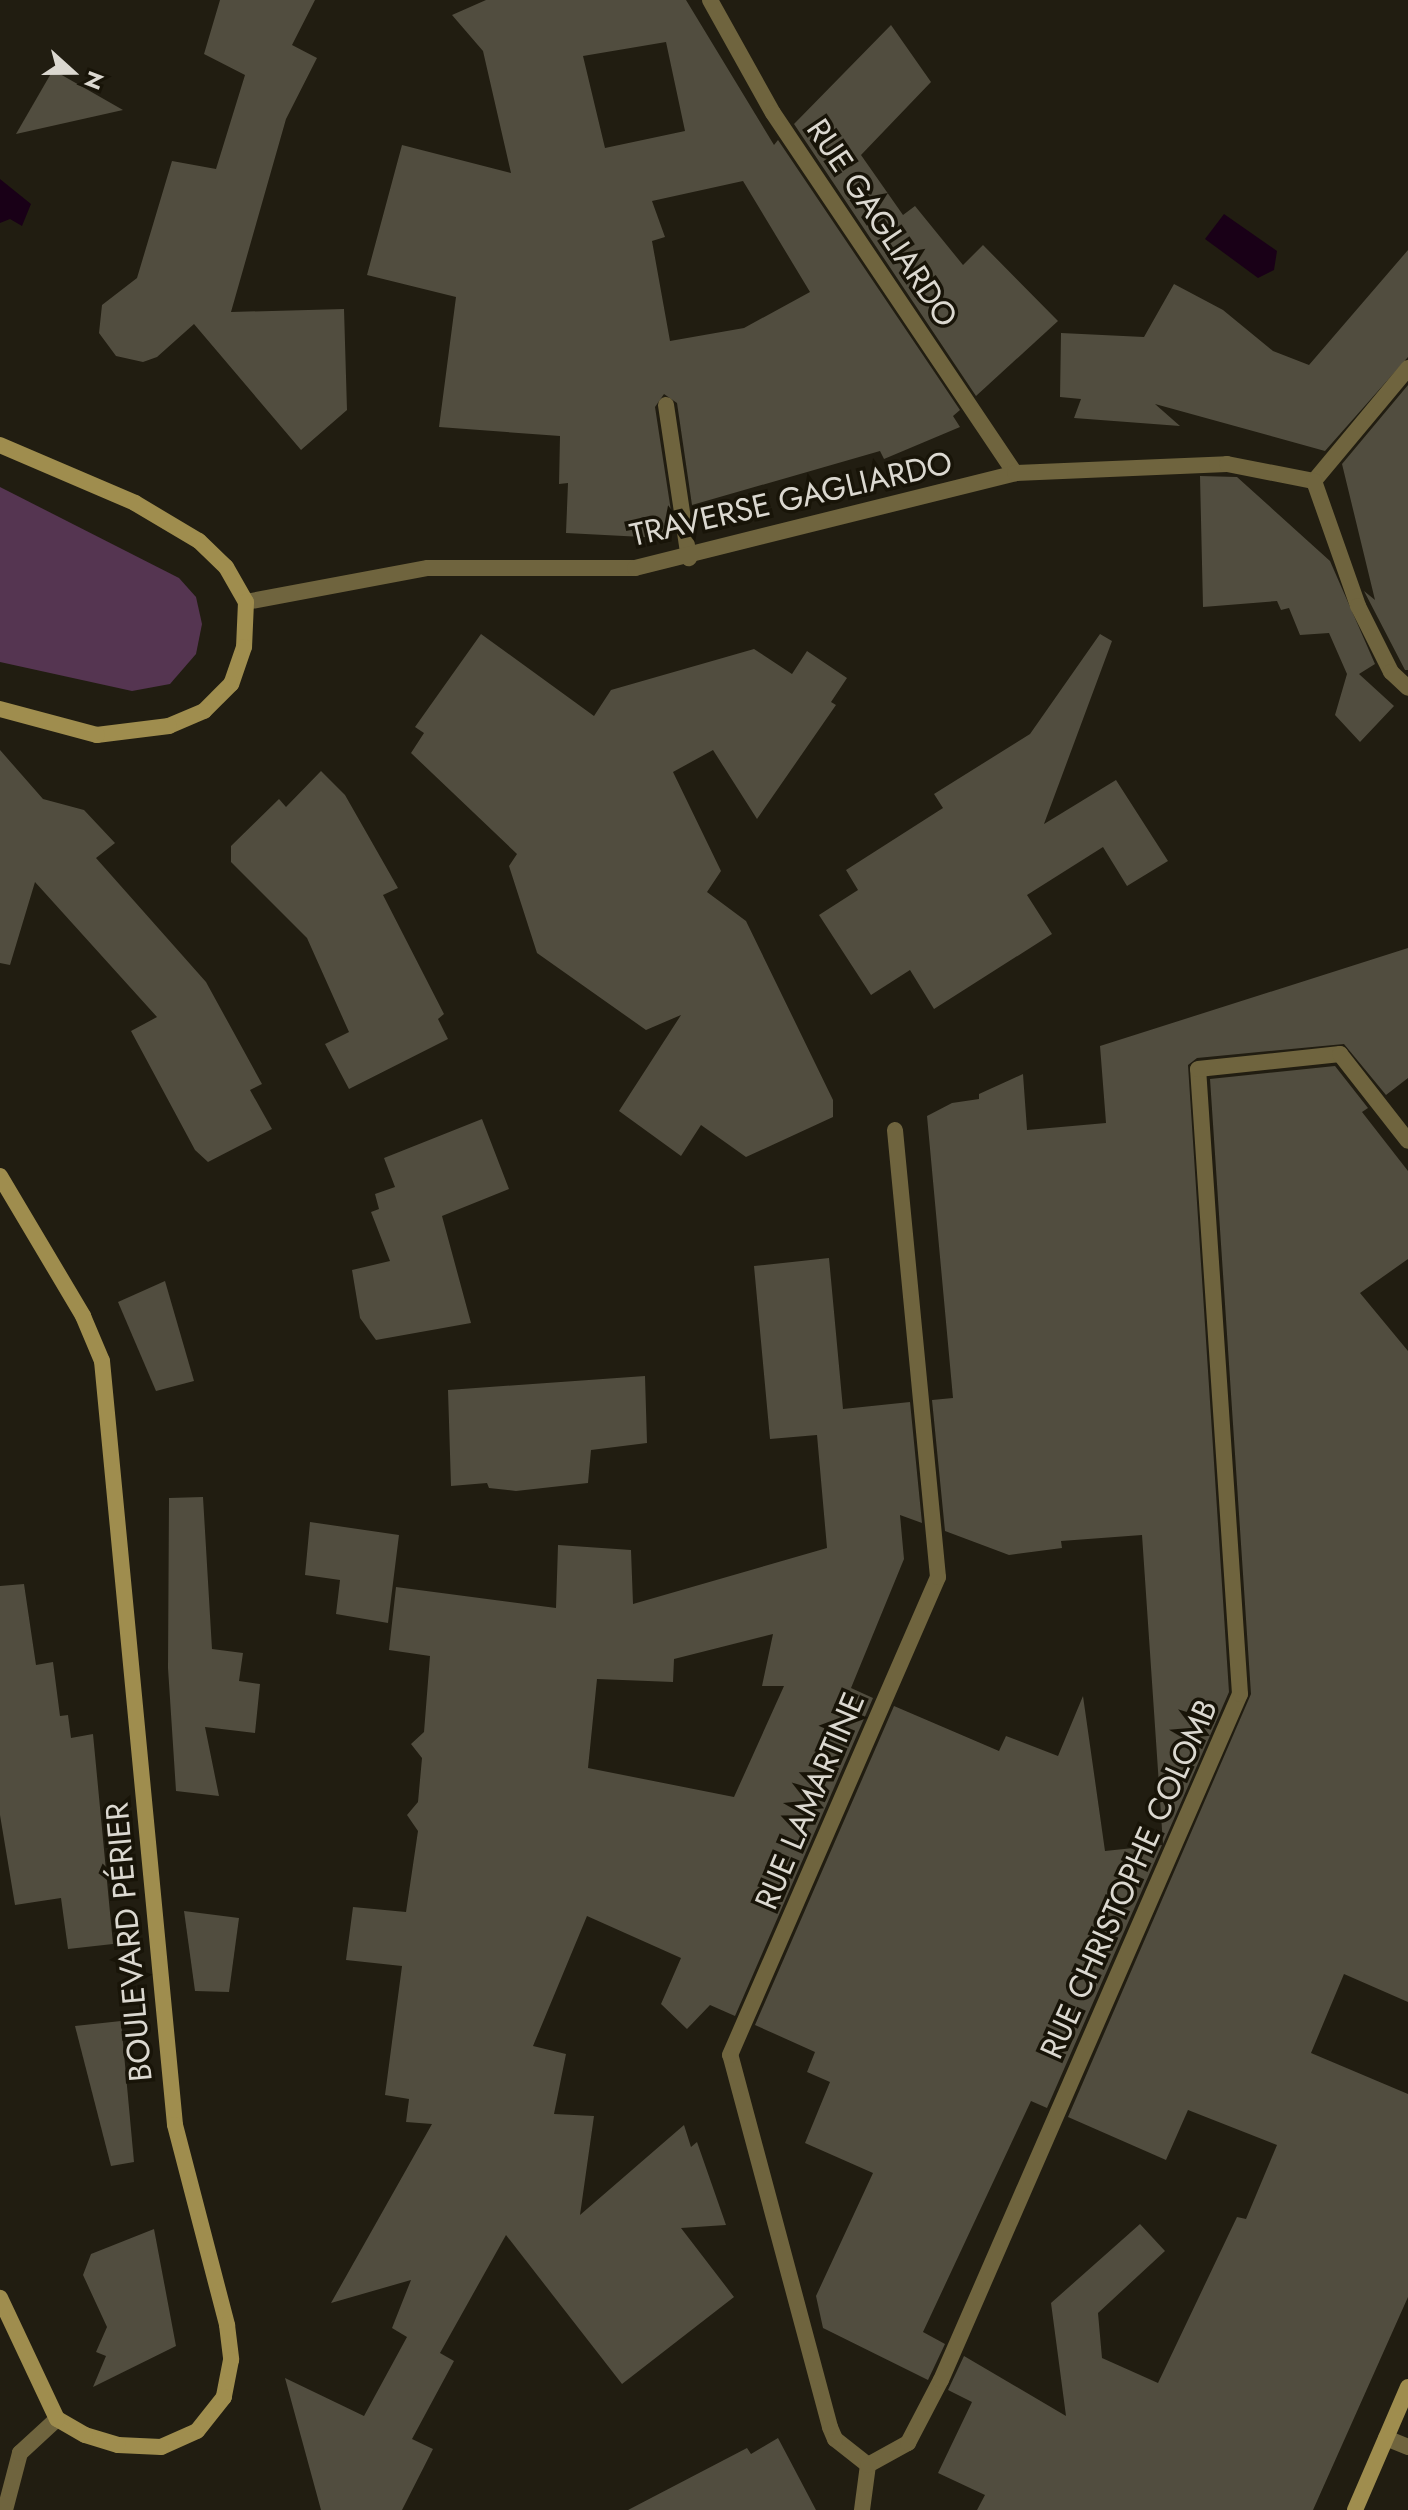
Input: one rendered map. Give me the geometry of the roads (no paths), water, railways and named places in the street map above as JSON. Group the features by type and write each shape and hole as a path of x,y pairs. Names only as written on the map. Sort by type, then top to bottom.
{"street":[{"name":"RUE GAGLIARDO","path":"710,0 773,113 1015,473"},
{"path":"1408,368 1314,481 1358,606 1391,672 1408,688"},
{"path":"666,405 689,558"},
{"path":"0,445 135,503 199,541 226,567 246,602 244,647 231,684 192,716 145,732 97,735 0,709"},
{"name":"TRAVERSE GAGLIARDO","path":"246,602 428,568 635,568 689,558 1015,473 1227,464 1314,481"},
{"name":"RUE CHRISTOPHE COLOMB","path":"868,2465 908,2443 941,2380 1240,1694 1198,1069 1340,1054 1408,1141"},
{"name":"RUE LAMARTINE","path":"868,2465 835,2439 830,2427 730,2055 938,1577 895,1130"},
{"name":"BOULEVARD PÉRIER","path":"0,1176 83,1316 102,1361 175,2125 227,2325 231,2360 224,2397 197,2431 161,2447 118,2445 57,2419"},
{"path":"0,2298 57,2419 20,2453 5,2510"},
{"path":"1355,2510 1408,2387"},
{"path":"1386,2438 1408,2447"},
{"path":"862,2510 868,2465"}]}
